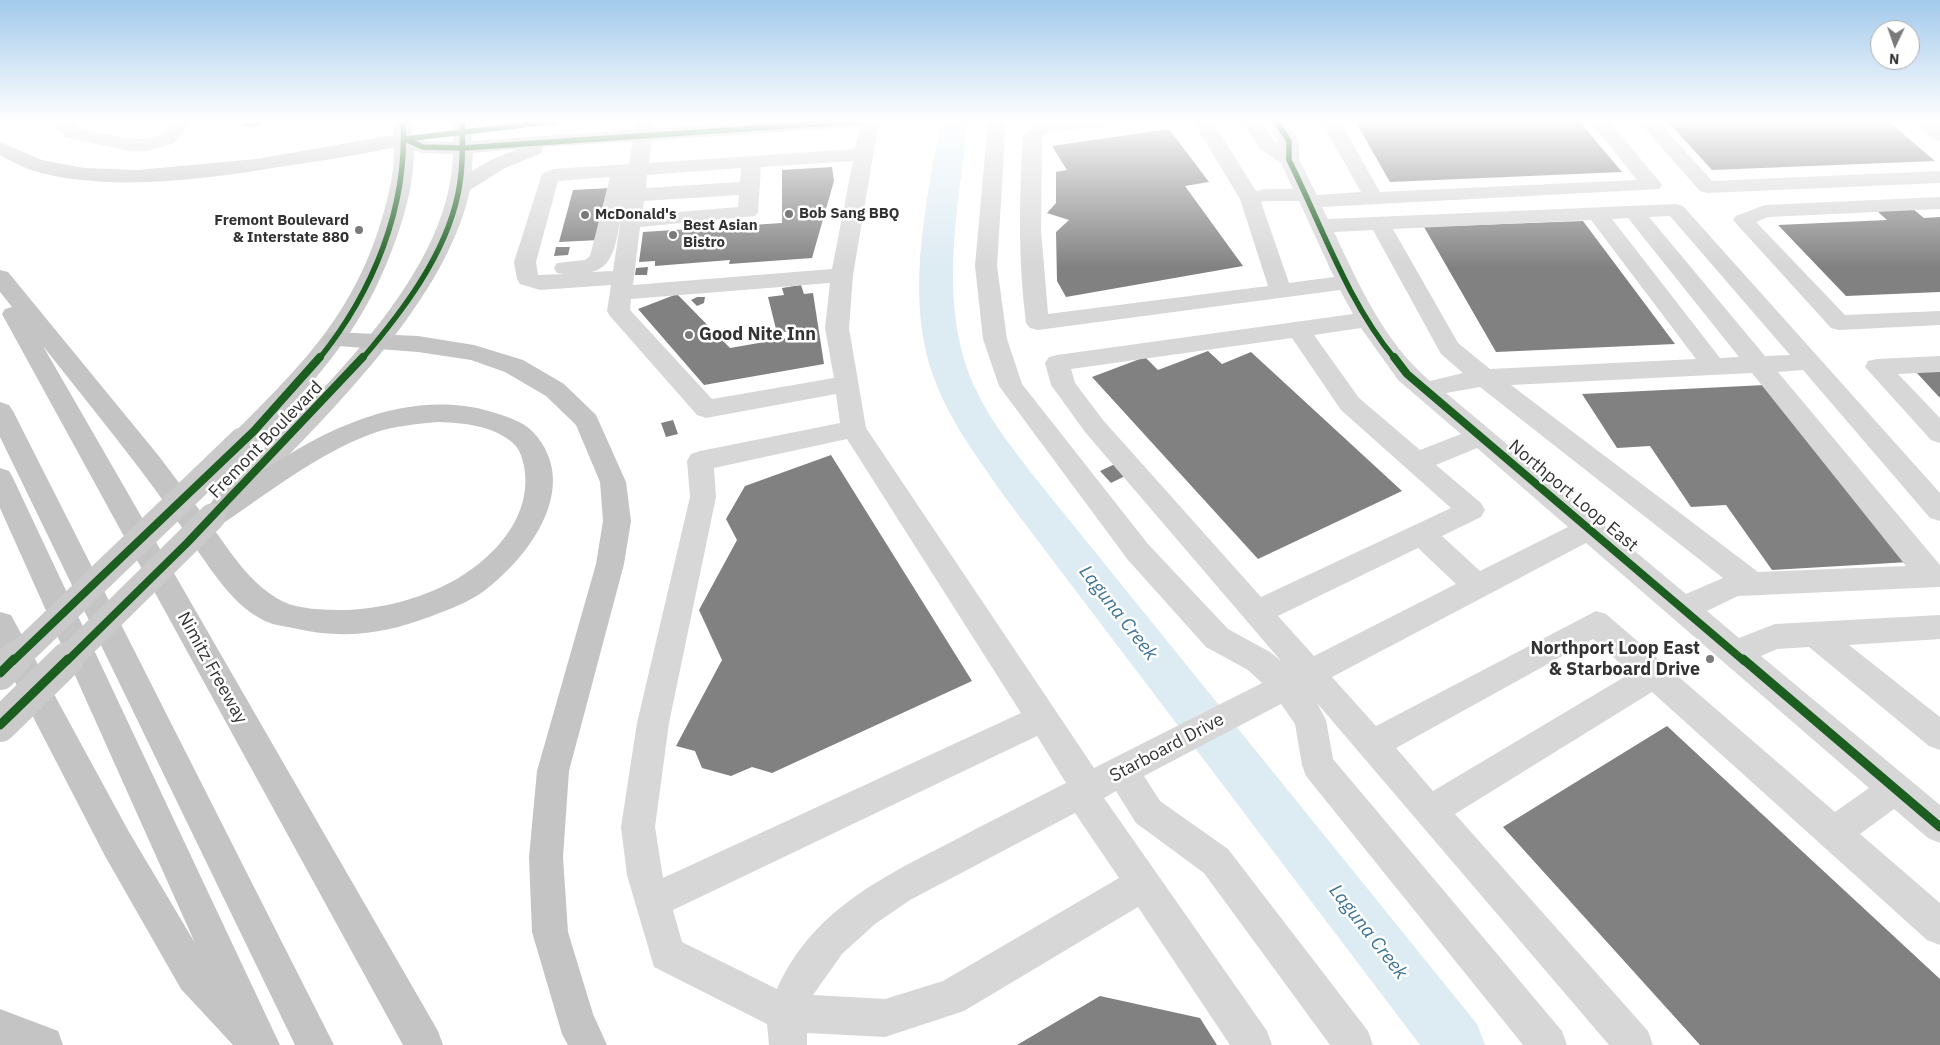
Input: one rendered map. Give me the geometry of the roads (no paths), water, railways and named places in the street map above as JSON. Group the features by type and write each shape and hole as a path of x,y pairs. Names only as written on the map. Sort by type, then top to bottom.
{"highway":[{"path":"61,170 105,175 148,176 210,170"},
{"path":"0,277 149,462 240,587 275,612 323,623 366,622 409,612 442,600 471,584 503,560 525,530 537,503 540,481 535,456 523,438 501,424 472,415 438,413 406,416 367,426 324,444 284,456 212,517"},
{"name":"Nimitz Freeway","path":"0,290 424,1045"},
{"path":"334,340 418,344 474,353 514,366 555,390 587,421 613,482 617,521 610,564 553,771 546,857 550,932 576,1020 588,1045"},
{"path":"0,411 315,1045"},
{"path":"0,478 260,1045"},
{"path":"0,624 116,844 194,976 260,1045"},
{"path":"0,1028 44,1045"}],"main road":[{"name":"Fremont Boulevard","path":"0,673 242,441 305,376 334,340 369,281 398,201 401,170"},
{"name":"Fremont Boulevard","path":"284,456 378,342 421,279 452,217 460,187 461,170"},
{"path":"460,187 488,170"},
{"name":"Fremont Boulevard","path":"0,725 212,517"}],"street":[{"path":"629,170 634,195 618,311 706,409 846,384"},
{"path":"526,267 546,270 591,266 600,259 629,170"},
{"path":"633,170 553,175 549,178 525,262 528,279 540,283 622,285 842,275"},
{"path":"630,222 748,212 750,170"},
{"path":"861,170 842,275 837,328 853,429 1043,718 1085,791 1144,884 1253,1045"},
{"path":"993,170 986,266 995,339 1011,386 1138,552 1217,638 1259,661 1372,744 1634,1045"},
{"path":"1031,170 1033,290 1038,324 1348,282"},
{"path":"1232,170 1250,199 1281,291"},
{"name":"Northport Loop East","path":"1294,170 1367,320 1388,353 1425,391 1940,827"},
{"path":"1358,170 1374,198"},
{"path":"1250,199 1266,196 1374,198 1652,185 1639,170"},
{"path":"1691,170 1707,188 1940,177"},
{"path":"634,195 749,188"},
{"path":"1940,203 1764,211 1743,220 1839,323 1940,318"},
{"path":"1322,226 1676,210 1940,511"},
{"path":"1634,212 1936,576"},
{"path":"1597,214 1714,367"},
{"path":"1380,224 1449,348 1484,378 1752,584"},
{"path":"1367,320 1057,363 1063,385 1094,426 1257,612 1310,720 1318,765 1548,1045"},
{"path":"1257,612 1471,510 1350,404 1299,330"},
{"path":"1425,391 1450,383 1484,378 1809,362"},
{"path":"1940,364 1877,367 1940,434"},
{"path":"853,429 700,461 703,496 653,723 638,827 645,875 667,954 787,1029 885,1018 951,998 1144,884"},
{"path":"1417,462 1479,437"},
{"name":"Starboard Drive","path":"787,1029 801,978 829,941 862,912 897,888 1588,529"},
{"path":"1421,534 1478,586"},
{"path":"1682,609 1735,585 1936,576"},
{"path":"1372,744 1596,623 1940,927"},
{"path":"1735,653 1775,637 1940,627"},
{"path":"1815,635 1940,736"},
{"path":"1430,811 1654,675"},
{"path":"653,902 1043,718"},
{"path":"1126,769 1148,812 1180,833 1216,861 1354,1045"},
{"path":"1833,834 1895,789"}],"waterway":[{"name":"Laguna Creek","path":"947,170 938,250 936,283 938,315 943,346 952,377 965,406 1018,485 1456,1045"}],"place":[{"name":"Bob Sang BBQ","path":"789,214"},
{"name":"McDonald's","path":"585,215"},
{"name":"Fremont Boulevard & Interstate 880","path":"359,230"},
{"name":"Best Asian Bistro","path":"673,235"},
{"name":"Good Nite Inn","path":"689,335"},
{"name":"Northport Loop East & Starboard Drive","path":"1710,659"}]}
